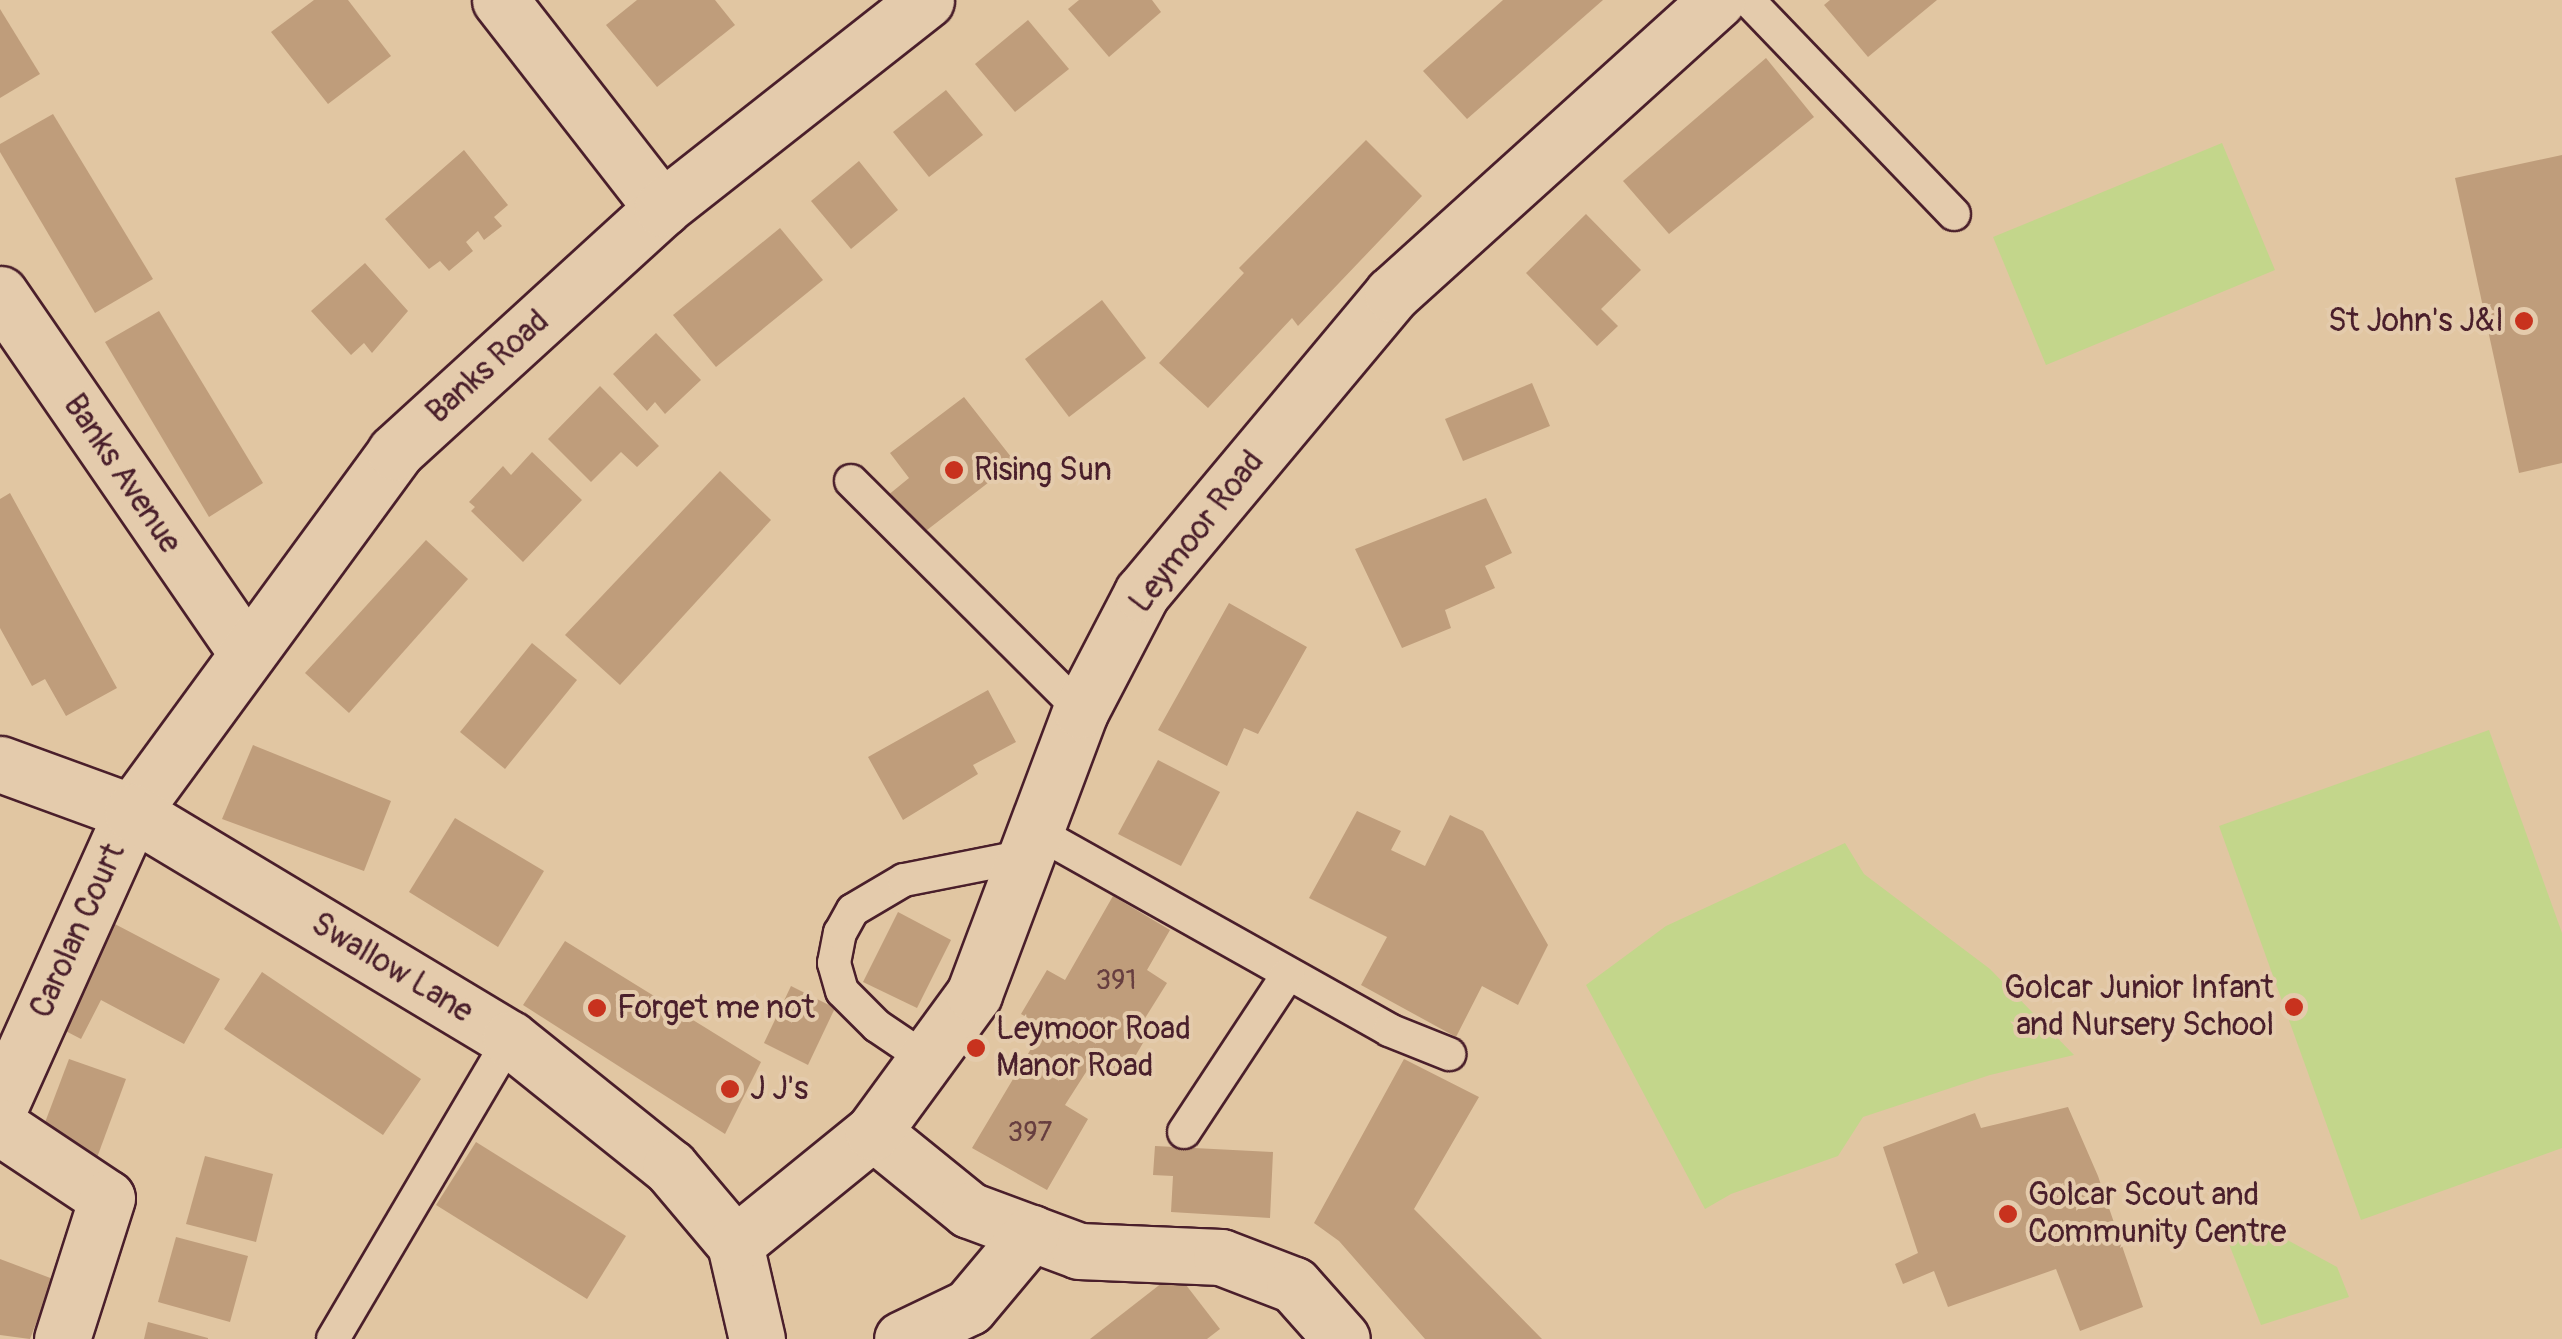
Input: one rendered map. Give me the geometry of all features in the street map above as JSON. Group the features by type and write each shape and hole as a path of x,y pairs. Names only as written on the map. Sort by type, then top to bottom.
{"street":[{"path":"500,0 662,208"},
{"name":"Banks Road","path":"132,812 395,452 662,208 926,0"},
{"name":"Leymoor Road","path":"735,1244 873,1132 974,994 1081,710 1142,593 1392,294 1717,0"},
{"name":"Banks Avenue","path":"0,294 246,653"},
{"name":"Swallow Lane","path":"0,764 132,812 510,1039 670,1167 735,1244"},
{"name":"Carolan Court","path":"0,1106 132,812"},
{"path":"0,1127 107,1198 62,1339"},
{"path":"873,1132 969,1210 1079,1251 1221,1257 1294,1286 1342,1339"},
{"path":"902,1339 985,1323 1031,1233"},
{"path":"735,1244 757,1339"}],"lane":[{"path":"1748,0 1954,214"},
{"path":"851,481 1081,710"},
{"path":"926,1060 877,1026 842,991 834,963 840,933 853,910 904,880 1030,843 1288,974 1388,1030 1449,1054"},
{"path":"1184,1132 1288,974"},
{"path":"333,1339 510,1039"}],"green space":[{"path":"2222,143 2275,270 2046,365 1993,237"},
{"path":"2489,730 2562,933 2562,1148 2361,1220 2219,826"},
{"path":"1845,843 1864,874 1990,969 2074,1055 1990,1075 1863,1117 1838,1156 1731,1194 1705,1209 1586,985 1666,926"},
{"path":"2221,1224 2260,1225 2337,1267 2349,1297 2261,1325"}],"building":[{"path":"314,0 348,0 391,56 328,104 271,32"},
{"path":"637,0 715,0 735,25 657,87 606,25"},
{"path":"1079,0 1152,0 1161,12 1109,57 1068,9"},
{"path":"1503,0 1603,0 1467,119 1423,71"},
{"path":"1830,0 1937,0 1868,57 1824,5"},
{"path":"0,9 40,74 0,98"},
{"path":"1028,20 1069,69 1015,112 975,64"},
{"path":"1766,58 1814,117 1669,234 1623,181"},
{"path":"946,90 983,135 929,177 893,132"},
{"path":"53,114 153,279 95,313 0,152 0,144"},
{"path":"1366,140 1422,196 1298,326 1292,318 1208,408 1159,363 1244,273 1239,268"},
{"path":"464,150 508,205 494,217 502,226 484,240 478,231 466,242 473,251 449,271 440,261 429,269 385,219"},
{"name":"St John's J&I","path":"2562,155 2562,463 2519,473 2455,178"},
{"path":"859,161 898,210 851,249 811,201"},
{"path":"1586,214 1641,270 1601,309 1618,326 1597,346 1526,273"},
{"path":"780,228 823,280 716,367 673,315"},
{"path":"365,263 408,311 372,353 364,343 351,355 311,311"},
{"path":"1102,300 1146,358 1069,417 1025,359"},
{"path":"159,311 263,483 209,517 105,342"},
{"path":"656,333 701,380 665,414 655,402 647,411 613,374"},
{"path":"1532,383 1550,426 1463,461 1445,419"},
{"path":"600,386 659,446 637,467 621,452 591,482 548,439"},
{"name":"Rising Sun","path":"964,397 1015,462 918,537 887,496 909,478 890,453"},
{"path":"532,452 582,500 523,562 471,511 475,507 469,502 503,466 511,475"},
{"path":"720,471 771,520 620,685 565,635"},
{"path":"10,493 117,688 66,716 45,679 32,686 0,628 0,499"},
{"path":"1486,498 1512,553 1485,566 1495,588 1445,610 1451,628 1402,648 1355,549"},
{"path":"426,540 468,579 349,713 305,673"},
{"path":"1229,603 1307,647 1258,734 1244,728 1227,766 1158,730"},
{"path":"532,643 577,680 505,769 460,732"},
{"path":"988,690 1016,742 973,765 978,774 903,820 868,757"},
{"path":"253,745 391,801 364,871 222,819"},
{"path":"1158,760 1220,792 1181,866 1118,834"},
{"path":"1357,811 1401,831 1391,850 1425,866 1450,815 1483,831 1548,945 1518,1005 1482,986 1456,1037 1361,985 1387,937 1309,898"},
{"path":"455,818 544,871 498,947 409,892"},
{"path":"1113,896 1170,930 1147,970 1167,983 1142,1023 1151,1029 1125,1074 1095,1058 1065,1105 1088,1119 1047,1190 972,1148 1044,1027 1021,1014 1047,970 1065,980"},
{"path":"898,912 951,940 917,1008 863,982"},
{"path":"111,922 220,979 184,1044 101,1000 81,1039 56,1026"},
{"path":"565,941 761,1062 725,1134 523,1005"},
{"path":"262,972 421,1079 383,1135 224,1029"},
{"path":"791,986 835,1008 808,1065 764,1043"},
{"path":"69,1059 126,1079 95,1163 38,1141"},
{"path":"1404,1059 1479,1097 1414,1209 1542,1339 1425,1339 1339,1241 1314,1223"},
{"name":"Golcar Scout and Community Centre","path":"2068,1107 2098,1176 2143,1307 2080,1331 2056,1269 1948,1307 1934,1271 1903,1284 1895,1264 1918,1253 1883,1147 1975,1113 1981,1128"},
{"path":"476,1142 626,1236 587,1299 436,1205"},
{"path":"1155,1146 1273,1152 1270,1218 1171,1212 1173,1176 1153,1175"},
{"path":"205,1156 273,1174 256,1242 186,1224"},
{"path":"176,1237 248,1256 230,1322 158,1302"},
{"path":"0,1259 53,1279 30,1339 0,1335"},
{"path":"1176,1272 1220,1329 1207,1339 1090,1339"},
{"path":"148,1322 208,1338 208,1339 144,1339"}],"place":[{"name":"St John's J&I","path":"2524,321"},
{"name":"Rising Sun","path":"954,470"},
{"name":"Golcar Junior Infant and Nursery School","path":"2294,1007"},
{"name":"Forget me not","path":"597,1008"},
{"name":"Leymoor Road Manor Road","path":"976,1048"},
{"name":"J J's","path":"730,1089"},
{"name":"Golcar Scout and Community Centre","path":"2008,1214"}]}
